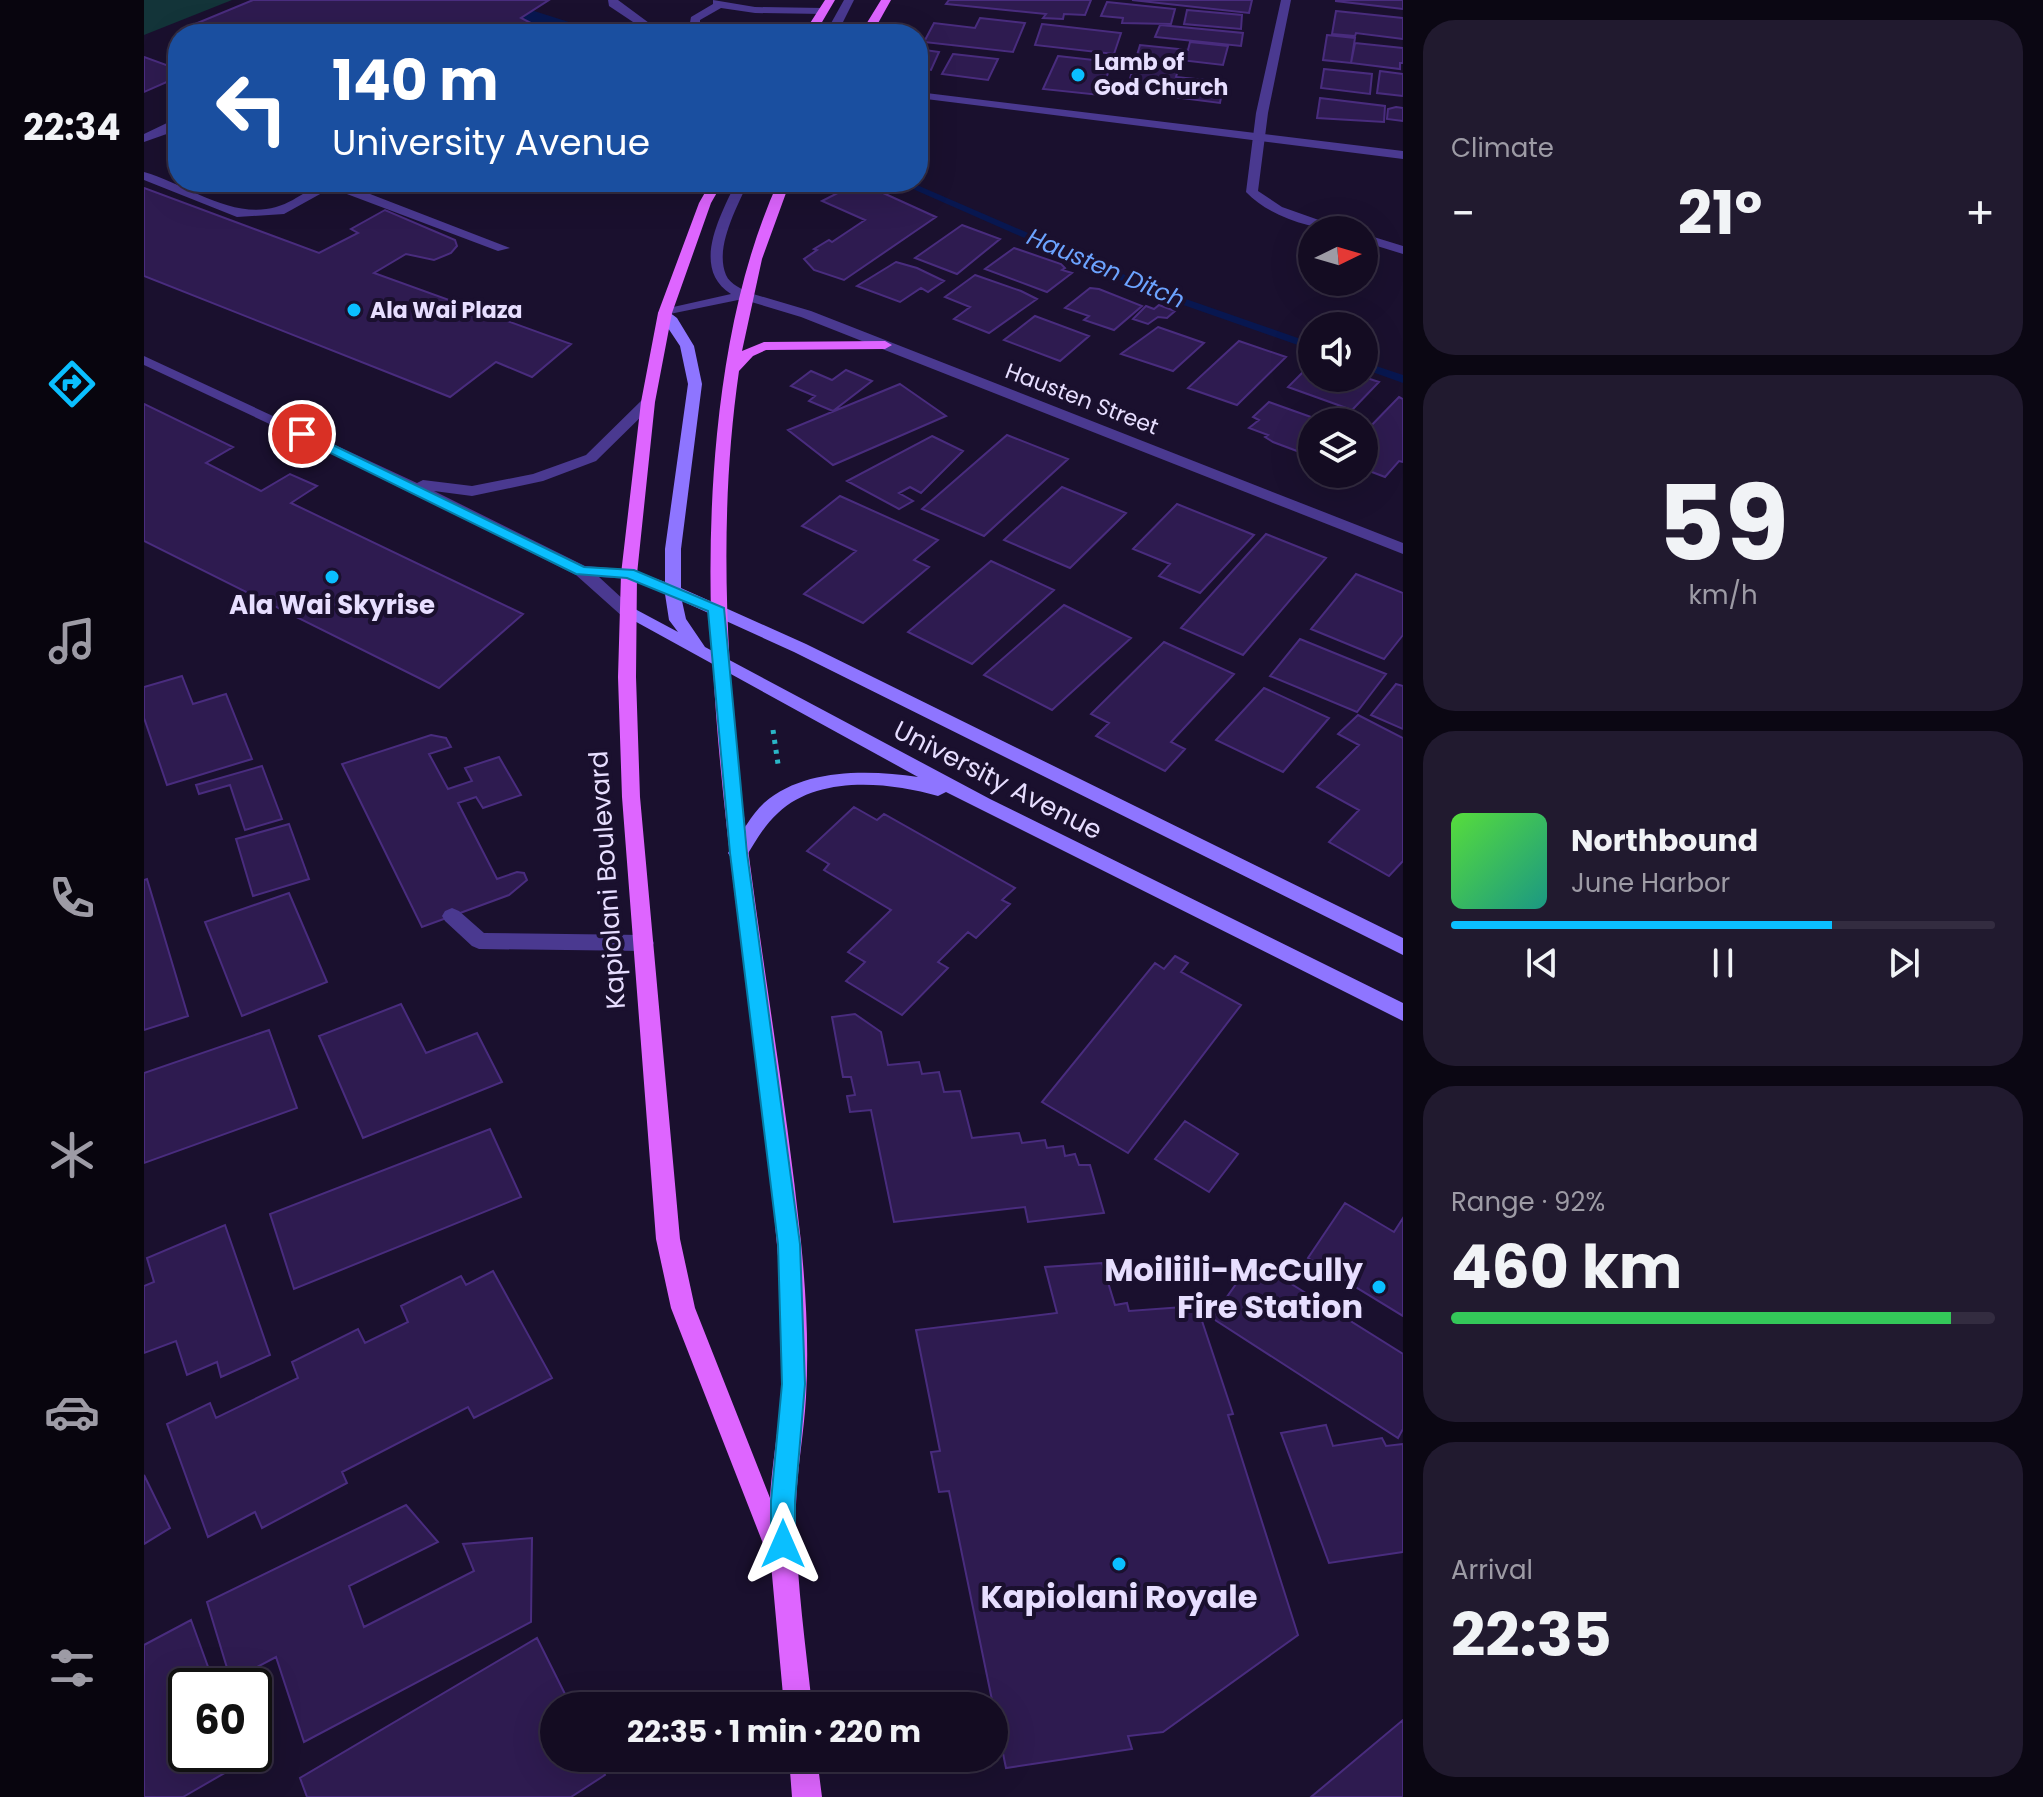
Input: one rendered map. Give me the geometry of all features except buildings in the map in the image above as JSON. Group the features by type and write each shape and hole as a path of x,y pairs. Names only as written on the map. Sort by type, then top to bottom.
{"main road":[{"path":"815,24 830,0"},
{"path":"872,24 886,0"},
{"name":"Kapiolani Boulevard","path":"711,192 665,313 648,402 629,574 627,677 631,797 668,1239 683,1308 783,1566"},
{"name":"Kapiolani Boulevard","path":"779,192 762,228 743,295 717,493 716,608 738,853 789,1244 794,1384 783,1501 783,1566 796,1692"},
{"path":"665,313 684,334 694,366 695,384 673,549 675,610 685,631 703,650 720,661"},
{"path":"732,370 748,353 764,346 885,345"},
{"name":"University Avenue","path":"629,574 716,608 1403,947"},
{"name":"University Avenue","path":"629,613 983,804 1403,1013"},
{"path":"738,853 772,806 809,788 859,778 922,783 983,804"},
{"path":"804,1772 807,1797"}],"street":[{"path":"613,0 613,4 643,24"},
{"path":"836,24 849,0"},
{"path":"1286,0 1258,137 1252,192 1277,210 1298,217"},
{"path":"695,24 695,19 719,2 755,10 823,11"},
{"path":"928,96 1403,155"},
{"path":"144,138 168,128"},
{"path":"144,176 168,186"},
{"path":"184,192 237,213 279,211 312,192"},
{"path":"355,192 503,248"},
{"path":"738,192 716,263 718,274 725,284 743,295"},
{"path":"1378,242 1403,250"},
{"path":"665,313 743,295"},
{"name":"Hausten Street","path":"743,295 798,311 1403,549"},
{"name":"University Avenue","path":"144,360 381,471 582,571 629,613"},
{"path":"381,471 436,489 472,491 537,478 591,458 648,402"},
{"name":"University Avenue","path":"582,571 629,574"},
{"path":"452,916 479,941 644,943"}],"path":[{"path":"772,727 779,770"}],"green space":[{"path":"144,0 232,0 168,24 144,35"}],"waterway":[{"path":"469,0 543,24"},
{"name":"Hausten Ditch","path":"925,192 1156,292 1298,342"},
{"name":"Hausten Ditch","path":"1378,370 1403,379"}],"place":[{"name":"Lamb of God Church","path":"1078,75"},
{"name":"Ala Wai Plaza","path":"354,310"},
{"name":"Ala Wai Skyrise","path":"332,577"},
{"name":"Moiliili-McCully Fire Station","path":"1379,1287"},
{"name":"Kapiolani Royale","path":"1119,1564"}],"route":[{"path":"302,434 582,571 629,574 716,608 724,724 738,853 789,1244 794,1384 783,1501 783,1544"}]}
